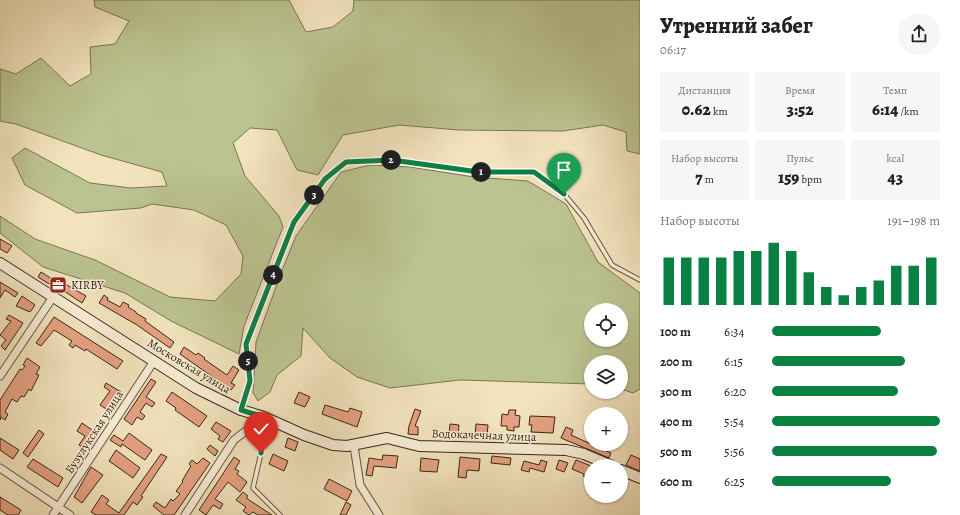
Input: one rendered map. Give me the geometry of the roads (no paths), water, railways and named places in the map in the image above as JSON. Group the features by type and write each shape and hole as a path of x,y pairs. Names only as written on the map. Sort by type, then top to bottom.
{"street":[{"name":"Московская улица","path":"0,263 196,388 241,410 264,417 304,435 333,445 354,446"},
{"path":"0,376 53,297"},
{"name":"Бузулукская улица","path":"53,515 154,361"},
{"path":"185,515 234,440 264,417"},
{"name":"Водокачечная улица","path":"354,446 387,438 419,446 566,450 584,454 596,459"},
{"path":"354,446 360,485 379,515"},
{"path":"0,468 70,515"},
{"path":"628,473 640,478"}],"lane":[{"path":"241,410 250,381 246,344 294,222 325,179 346,162 392,160 479,172 534,172 564,194 584,218 612,265 640,280"},
{"path":"264,417 261,453 253,488 280,515"}],"place":[{"name":"KIRBY","path":"58,285"}]}
